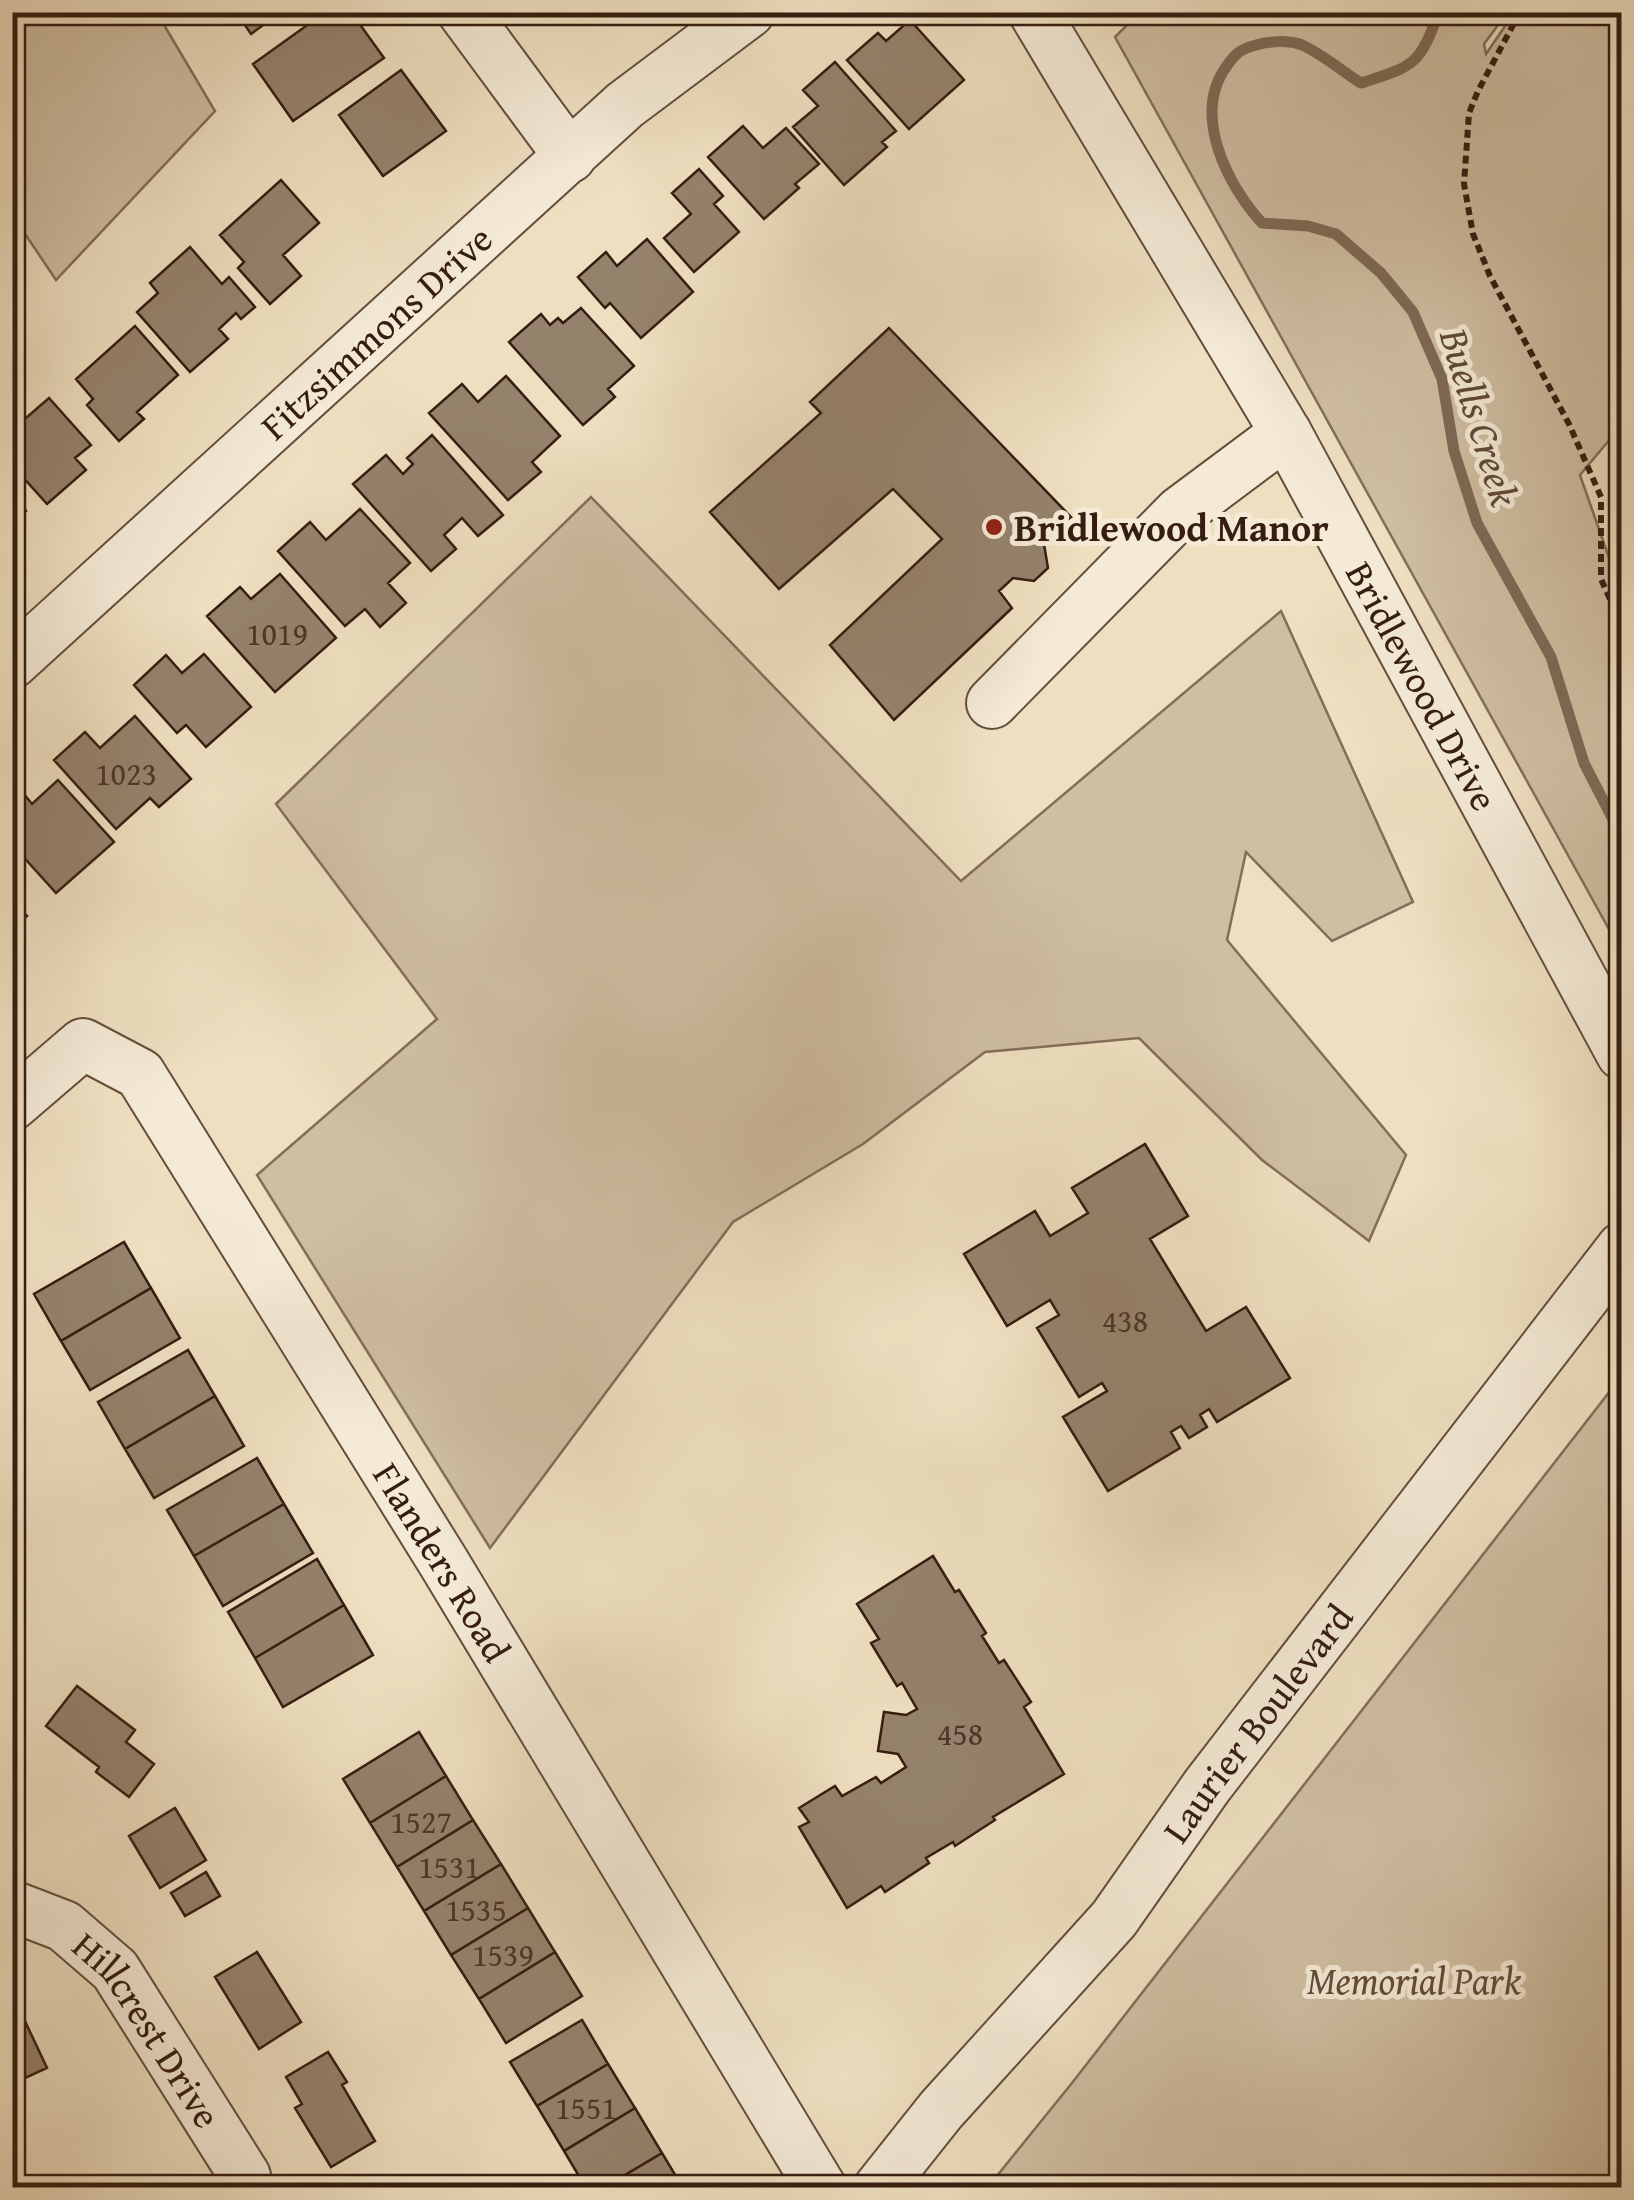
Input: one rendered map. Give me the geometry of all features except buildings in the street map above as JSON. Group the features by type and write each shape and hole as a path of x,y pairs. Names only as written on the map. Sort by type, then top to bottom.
{"street":[{"path":"463,12 570,157"},
{"name":"Fitzsimmons Drive","path":"12,663 625,105 749,12"},
{"name":"Bridlewood Drive","path":"1034,12 1286,433 1622,1054"},
{"path":"992,703 1180,512 1286,433"},
{"name":"Flanders Road","path":"12,1105 83,1044 140,1074 444,1562 821,2188"},
{"name":"Laurier Boulevard","path":"879,2188 941,2110 1114,1919 1206,1786 1622,1248"},
{"name":"Hillcrest Drive","path":"12,1906 64,1926 114,1970 245,2176 247,2188"}],"path":[{"path":"1520,12 1469,113 1464,184 1473,234 1490,276 1569,424 1601,497 1601,579 1622,626"}],"green space":[{"path":"12,13 157,13 215,111 56,280 13,216"},
{"path":"1139,13 1507,13 1484,44 1486,54 1514,13 1621,13 1621,426 1580,475 1621,592 1621,951 1115,37"},
{"path":"591,497 961,881 1281,611 1413,902 1332,941 1246,852 1227,940 1406,1155 1369,1241 1262,1160 1139,1038 985,1052 863,1144 733,1222 490,1548 257,1175 437,1019 276,804"},
{"name":"Memorial Park","path":"1621,1377 1621,2187 988,2187 1072,2083"}],"waterway":[{"name":"Buells Creek","path":"1439,12 1420,54 1404,67 1361,83 1297,43 1267,43 1242,50 1229,62 1216,86 1213,127 1226,170 1262,223 1308,226 1336,234 1381,273 1413,312 1442,379 1454,451 1477,523 1551,657 1584,763 1622,837"}],"place":[{"name":"Bridlewood Manor","path":"994,527"}]}
